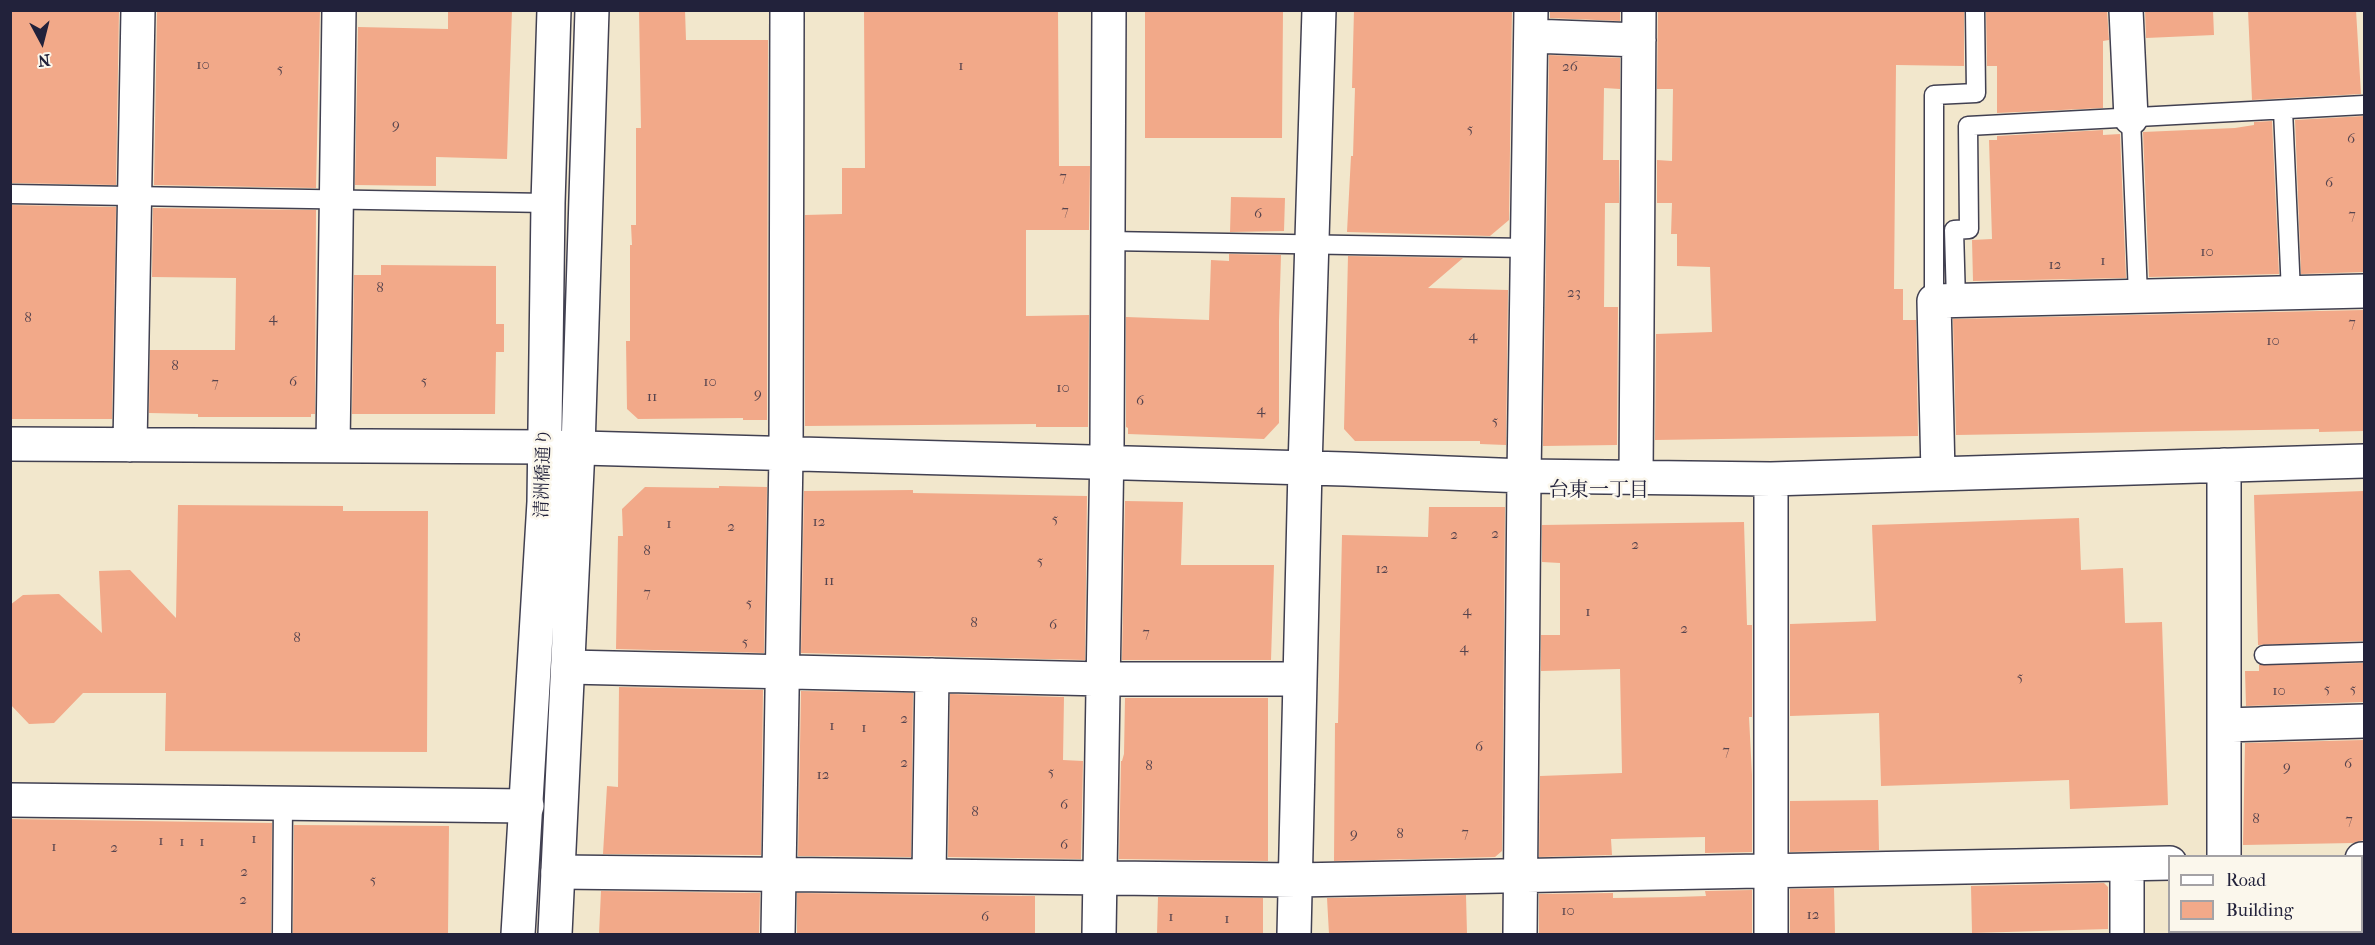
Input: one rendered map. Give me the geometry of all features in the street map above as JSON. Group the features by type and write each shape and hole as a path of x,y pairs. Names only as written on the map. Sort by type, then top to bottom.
{"street":[{"path":"130,445 138,10"},
{"path":"333,446 339,10"},
{"name":"清洲橋通り","path":"518,934 546,447 548,203 554,10"},
{"name":"清洲橋通り","path":"555,934 578,448 592,10"},
{"path":"778,934 786,454 787,10"},
{"path":"1099,934 1107,462 1108,10"},
{"path":"1294,934 1319,10"},
{"path":"2126,10 2131,118"},
{"path":"1520,934 1531,23 1639,25 1636,477"},
{"path":"1938,474 1945,301 2364,291"},
{"path":"10,444 546,447 1524,476 1771,479 2364,461"},
{"path":"2224,465 2224,855"},
{"path":"1771,479 1771,934"},
{"path":"568,668 1104,679 1300,679"},
{"path":"928,876 932,675"},
{"path":"2224,725 2364,721"},
{"path":"10,800 527,806"},
{"path":"558,872 1296,880 2168,863"},
{"path":"2127,864 2127,934"}],"lane":[{"path":"1945,301 1934,95 1976,93 1975,10"},
{"path":"1945,301 1954,230 1969,229 1968,126 2364,105"},
{"path":"2283,110 2290,293"},
{"path":"2131,118 2138,296"},
{"path":"10,194 548,203"},
{"path":"1108,241 1528,248"},
{"path":"2264,655 2364,652"},
{"path":"282,934 284,803"}],"building":[{"path":"10,10 119,10 116,185 10,183"},
{"path":"157,10 320,10 316,188 154,185"},
{"path":"448,10 512,10 507,159 436,157 436,186 355,185 358,27 448,29"},
{"path":"639,10 685,10 686,40 768,40 767,420 743,420 743,418 638,419 627,409 626,341 630,341 630,245 632,245 631,225 636,225 636,128 641,128"},
{"path":"864,10 1058,10 1059,166 1090,166 1089,230 1026,230 1026,316 1089,315 1088,427 1036,427 1036,424 805,426 805,215 842,214 842,168 865,168"},
{"path":"1145,10 1283,10 1282,138 1145,138"},
{"path":"1354,10 1512,10 1509,220 1490,236 1347,232 1351,156 1353,156"},
{"path":"1550,10 1620,10 1620,21 1550,18"},
{"path":"1658,10 1964,10 1964,66 1896,65 1894,289 1903,289 1903,320 1916,320 1918,436 1655,440 1656,334 1712,332 1710,267 1677,266 1677,234 1671,234 1672,203 1657,203 1657,160 1672,161 1673,89 1657,89"},
{"path":"1986,10 2107,10 2109,40 2103,41 2103,108 1997,113 1997,66 1987,66"},
{"path":"2145,10 2213,10 2214,35 2146,38"},
{"path":"2248,10 2356,10 2361,94 2252,100"},
{"path":"1549,55 1620,58 1620,89 1604,88 1603,160 1619,160 1619,203 1605,203 1604,307 1618,307 1617,445 1543,446"},
{"path":"2364,116 2364,272 2301,274 2295,120"},
{"path":"2272,121 2279,274 2149,277 2143,132 2235,128 2254,125 2254,122"},
{"path":"2103,130 2103,135 2120,134 2126,278 1973,281 1972,240 1992,239 1989,140 1997,140 1997,136"},
{"path":"1231,197 1285,198 1284,231 1230,232"},
{"path":"10,205 116,207 112,419 10,419"},
{"path":"153,208 316,210 315,414 311,414 311,417 198,417 198,414 149,413 150,350 235,350 236,278 152,277"},
{"path":"1229,254 1281,255 1279,423 1264,439 1128,434 1126,427 1126,317 1209,320 1211,260 1229,261"},
{"path":"1348,256 1463,258 1428,288 1508,290 1506,445 1480,444 1480,441 1355,441 1344,429"},
{"path":"381,265 496,266 496,324 504,324 504,352 496,352 495,414 352,414 354,275 381,275"},
{"path":"2364,310 2364,431 2319,432 2319,429 1956,435 1953,319"},
{"path":"719,486 767,487 764,653 616,649 618,536 623,536 622,509 645,487 719,488"},
{"path":"913,490 913,493 1087,496 1085,660 801,653 804,491"},
{"path":"2364,491 2364,641 2258,645 2254,495"},
{"path":"1125,501 1183,502 1181,565 1274,565 1271,660 1122,660"},
{"path":"178,505 343,506 343,511 428,511 427,752 165,751 166,693 83,693 54,723 29,724 10,704 10,605 23,595 59,594 102,633 99,571 130,570 176,618"},
{"path":"1429,507 1505,507 1502,851 1495,857 1334,861 1335,723 1338,723 1342,535 1428,537"},
{"path":"2079,518 2081,570 2123,568 2125,623 2162,622 2168,805 2070,809 2069,780 1881,786 1879,713 1790,716 1790,624 1876,621 1872,525"},
{"path":"1744,522 1747,625 1752,625 1752,717 1749,717 1752,852 1705,853 1705,837 1611,839 1612,855 1539,857 1540,776 1622,773 1620,669 1541,671 1541,635 1560,635 1560,563 1542,562 1542,525"},
{"path":"2364,663 2364,702 2246,706 2245,671 2259,671 2259,665"},
{"path":"619,687 763,690 761,855 603,854 607,786 618,787"},
{"path":"801,691 913,693 911,857 798,856"},
{"path":"950,694 1064,697 1063,760 1083,761 1081,859 948,857"},
{"path":"1125,698 1268,698 1268,861 1119,859"},
{"path":"2364,740 2364,840 2353,843 2243,845 2245,743"},
{"path":"1878,800 1879,850 1790,852 1790,801"},
{"path":"10,819 272,823 271,934 10,934"},
{"path":"294,825 449,826 448,934 293,934"},
{"path":"2104,883 2108,887 2108,929 1972,933 1971,886"},
{"path":"1834,888 1835,934 1790,934 1790,889"},
{"path":"1752,890 1752,934 1539,934 1539,894 1613,893 1613,898 1676,897 1706,896 1705,891"},
{"path":"601,891 760,893 759,934 599,934"},
{"path":"797,893 1035,896 1035,934 797,934"},
{"path":"1466,895 1467,934 1329,934 1327,898"},
{"path":"1158,897 1263,898 1263,933 1157,934"}],"district":[{"name":"台東一丁目","path":"1599,491"}]}
